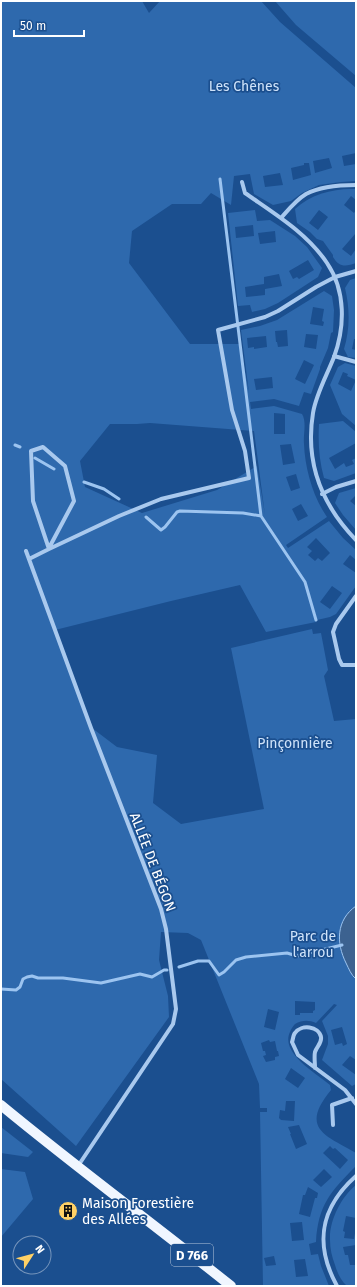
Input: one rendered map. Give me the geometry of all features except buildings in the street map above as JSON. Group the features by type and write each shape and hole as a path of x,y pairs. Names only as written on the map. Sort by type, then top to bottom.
{"main road":[{"name":"D 766","path":"1,1105 231,1286"}],"street":[{"path":"242,182 245,193 304,235 315,246 335,277 340,297 342,316 341,333 313,412 311,447 313,464 322,494 345,529 356,540"},
{"path":"281,218 306,194 319,189 335,186 356,185"},
{"path":"28,559 119,516 161,499 249,478 245,451 232,410 218,330 265,317 278,311 316,286 335,277 356,271"},
{"path":"334,356 356,362"},
{"path":"43,447 65,466 74,502 49,548 34,501 31,451 43,447"},
{"path":"322,494 336,487 356,481"},
{"name":"ALLÉE DE BÉGON","path":"26,551 91,728 161,909 166,929 176,1009 173,1024 78,1167"},
{"path":"356,596 336,624 333,632 339,659 342,665 356,665"},
{"path":"315,1068 315,1052 320,1044 321,1038 319,1032 311,1028 303,1027 295,1032 292,1042 298,1055 315,1068 345,1090 356,1104"},
{"path":"333,1125 332,1105 352,1098"},
{"path":"336,1286 325,1260 322,1243 324,1228 331,1207 338,1196 356,1176"}],"green space":[{"path":"1,1 142,1 149,13 160,1 261,1 280,22 356,88 356,153 342,156 344,166 356,164 356,181 319,185 302,193 291,201 273,205 254,194 250,174 234,176 231,205 211,193 201,204 172,204 132,231 129,263 190,344 240,344 249,393 241,330 260,326 277,320 324,291 332,296 334,310 333,332 331,333 328,348 311,394 304,392 299,406 274,399 250,402 251,409 274,406 302,414 303,417 305,425 304,440 308,473 314,492 327,517 286,545 288,548 329,521 343,538 356,550 356,560 350,555 343,564 356,573 356,586 336,614 317,620 314,609 316,622 266,632 240,585 55,630 92,728 117,747 157,755 153,803 181,824 264,809 231,648 312,629 313,634 321,633 328,670 324,676 334,721 356,719 356,1060 350,1056 342,1065 356,1075 356,1084 352,1086 322,1060 328,1044 328,1036 322,1021 337,1005 334,1004 316,1023 306,1021 295,1024 290,1031 288,1040 290,1047 301,1062 330,1085 331,1090 317,1113 317,1122 320,1129 334,1141 356,1153 356,1166 339,1183 327,1200 317,1229 316,1242 309,1244 311,1255 318,1254 329,1286 263,1286 260,1112 267,1112 267,1108 260,1108 259,1084 201,940 188,933 161,932 159,960 168,996 169,1017 76,1146 1,1079","holes":["329,158 332,168 315,173 313,161","304,163 309,163 311,175 293,180 291,168 304,165","280,173 283,185 265,187 263,176","313,307 324,309 322,321 324,322 323,326 310,324","287,330 288,346 278,347 275,331","306,334 318,335 316,349 304,347","266,336 267,347 254,349 254,347 248,348 247,338","304,360 314,365 305,384 295,379","272,377 273,388 256,390 254,379","274,413 285,414 285,434 274,434","150,423 254,431 265,515 257,466 217,490 142,513 85,487 80,461 110,424","291,444 295,463 283,465 280,445","296,474 300,488 291,491 286,477","301,504 308,516 298,521 292,509","316,538 330,553 322,561 318,558 315,561 308,555 312,551 307,547","332,586 342,593 330,609 320,602","295,1001 315,1002 315,1010 313,1013 300,1013 300,1015 295,1015","268,1009 279,1012 275,1030 264,1027","342,1027 347,1044 343,1046 342,1043 335,1045 331,1030","269,1040 270,1042 275,1041 279,1056 275,1057 275,1060 266,1062 263,1056 266,1055 265,1051 263,1051 261,1043","291,1068 305,1078 298,1088 285,1079","286,1101 295,1101 294,1121 281,1120 279,1118 280,1110 285,1111","299,1125 307,1144 296,1149 288,1127","330,1146 333,1149 335,1148 348,1160 340,1169 323,1153","324,1169 332,1177 321,1187 313,1180","308,1187 318,1193 317,1198 315,1198 310,1217 299,1214 303,1195 305,1195","302,1222 304,1240 292,1241 290,1223","274,1256 276,1265 266,1266 264,1258","305,1259 308,1276 296,1277 294,1260"]},
{"path":"275,1 356,1 356,76 296,25"},
{"path":"356,189 356,200 351,196 344,205 354,213 356,210 356,233 342,249 351,256 356,249 356,263 343,265 335,260 323,241 317,239 297,223 295,209 308,199 323,193","holes":["319,210 328,217 318,230 309,223"]},
{"path":"255,210 257,221 270,220 295,236 307,247 322,268 318,277 278,303 265,309 252,312 250,305 238,306 228,213","holes":["253,225 254,236 236,238 235,227","275,231 276,242 260,244 258,233","308,260 314,270 299,279 297,277 293,279 289,271","279,274 282,286 265,289 265,295 246,297 245,287 264,284 264,277"]},
{"path":"356,278 356,339 354,339 352,349 356,350 356,358 348,357 344,349 349,319 345,288 350,280"},
{"path":"345,363 356,366 356,380 356,426 342,414 330,385 338,367","holes":["343,372 348,374 347,376 356,380 351,391 338,384"]},
{"path":"343,421 356,432 356,443 329,458 335,469 344,463 346,467 354,464 352,460 356,458 356,473 334,481 324,478 319,451 319,424"},
{"path":"356,488 356,495 350,501 356,506 356,530 335,503 339,493"},
{"path":"1,1127 33,1152 28,1157 1,1153"},
{"path":"1,1169 25,1172 33,1199 1,1237"},
{"path":"356,1185 356,1218 346,1216 343,1231 345,1232 344,1238 354,1239 356,1227 356,1245 343,1247 345,1255 348,1255 350,1265 356,1265 356,1286 347,1286 337,1271 333,1259 330,1247 330,1233 337,1210 345,1196"}],"shaded area":[{"path":"356,906 356,979 350,972 339,940 341,925 349,912"}],"waterway":[{"path":"220,179 261,516 305,582 316,620"},
{"path":"15,445 20,447"},
{"path":"35,458 54,469"},
{"path":"84,482 104,489 119,499"},
{"path":"146,517 161,530 177,512 180,511 243,513 261,516"},
{"path":"179,967 198,961 209,961 219,975 236,960 246,957 287,953 297,956 342,945"},
{"path":"1,989 16,990 20,987 23,979 32,976 38,978 63,978 101,983 140,974 152,977 164,970 167,970"}],"place":[{"name":"Maison Forestière des Allées","path":"68,1211"}],"park label":[{"name":"Les Chênes","path":"244,86"},
{"name":"Pinçonnière","path":"295,743"},
{"name":"Parc de l'arrou","path":"313,944"}]}
